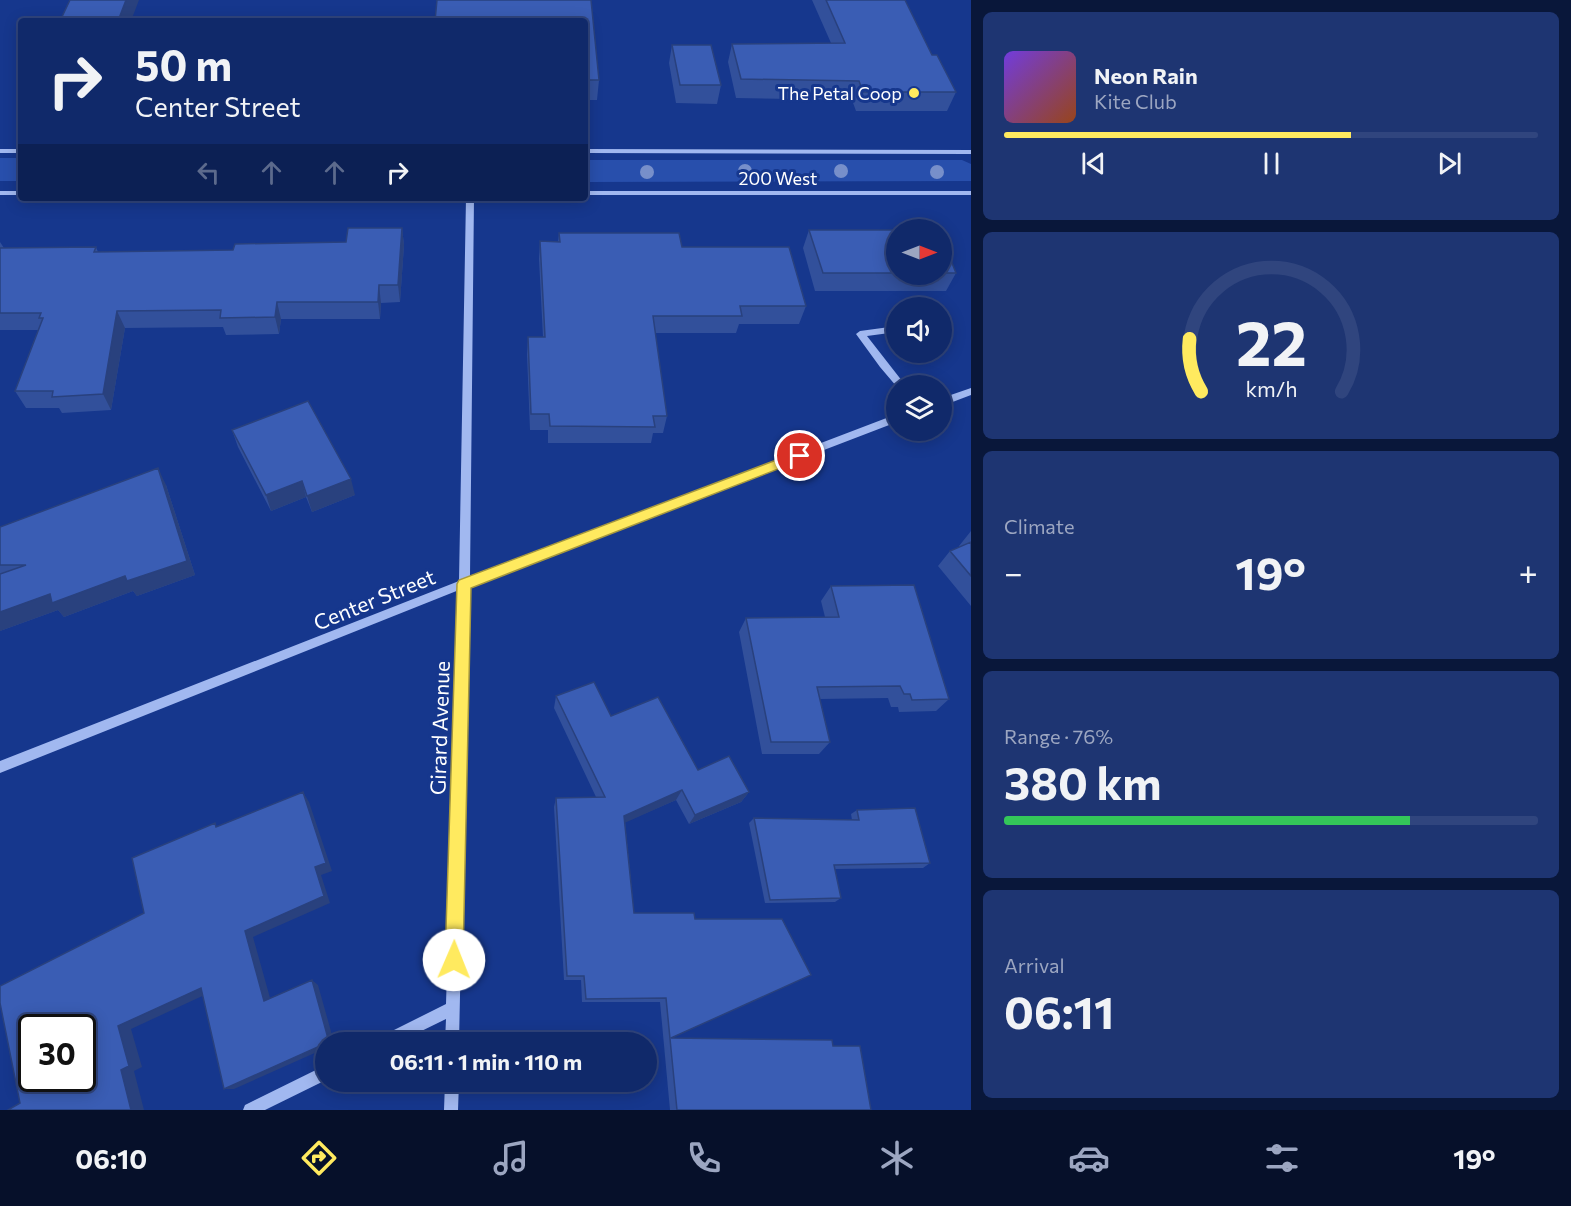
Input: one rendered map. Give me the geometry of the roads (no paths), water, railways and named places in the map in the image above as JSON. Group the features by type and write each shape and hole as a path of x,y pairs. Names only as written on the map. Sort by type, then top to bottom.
{"street":[{"path":"0,151 18,151"},
{"name":"200 West","path":"588,151 971,152"},
{"path":"0,193 18,193"},
{"name":"200 West","path":"588,193 971,193"},
{"name":"Girard Avenue","path":"452,1032 464,584 470,201"},
{"path":"886,330 860,334 892,375"},
{"path":"952,398 971,391"},
{"name":"Center Street","path":"0,766 464,584 886,422"},
{"path":"405,1032 453,1008"},
{"path":"250,1110 315,1078"},
{"path":"451,1110 452,1092"}],"place":[{"name":"The Petal Coop","path":"914,93"}]}
